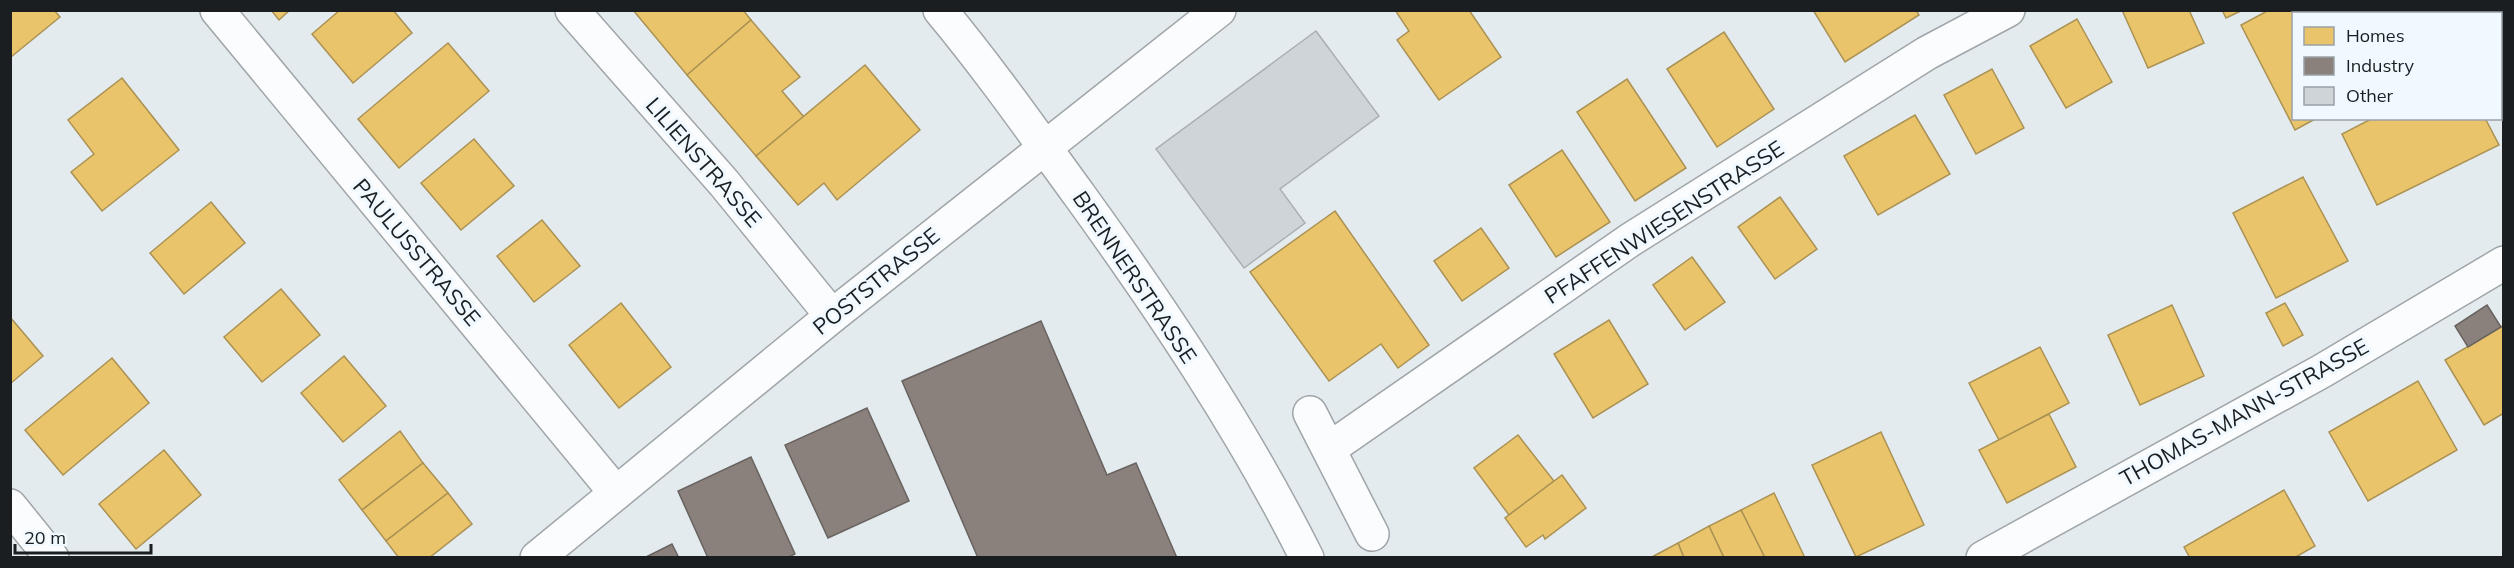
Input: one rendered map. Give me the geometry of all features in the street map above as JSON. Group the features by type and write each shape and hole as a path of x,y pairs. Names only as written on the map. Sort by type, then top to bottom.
{"street":[{"name":"PAULUSSTRASSE","path":"217,10 616,494"},
{"name":"LILIENSTRASSE","path":"572,10 724,183 832,316"},
{"name":"BRENNERSTRASSE","path":"940,10 971,47 1045,148 1123,257 1212,389 1307,558"},
{"name":"POSTSTRASSE","path":"537,558 832,316 1219,10"},
{"name":"PFAFFENWIESENSTRASSE","path":"1329,449 1630,240 1927,53 2008,10"},
{"name":"THOMAS-MANN-STRASSE","path":"1983,558 2322,371 2504,263"},
{"path":"1310,413 1372,534"},
{"path":"10,506 52,558"}],"building: Homes":[{"path":"10,10 54,10 60,17 11,57"},
{"path":"271,10 290,10 279,20"},
{"path":"340,10 393,10 412,33 353,83 312,34"},
{"path":"633,10 743,10 751,20 687,75"},
{"path":"1395,10 1469,10 1501,57 1439,100 1397,40 1409,31"},
{"path":"1813,10 1916,10 1919,15 1845,62"},
{"path":"2122,10 2189,10 2204,43 2148,68"},
{"path":"2222,10 2243,10 2226,18"},
{"path":"2269,10 2333,10 2334,12 2292,12 2292,120 2313,120 2295,130 2241,25"},
{"path":"2363,10 2434,10 2435,12 2362,12"},
{"path":"2077,19 2112,82 2066,108 2030,46"},
{"path":"751,20 800,77 782,91 804,117 756,156 687,75"},
{"path":"1724,32 1774,109 1717,147 1667,69"},
{"path":"448,43 489,91 399,168 358,119"},
{"path":"865,65 920,130 837,200 824,183 798,205 756,156"},
{"path":"1992,69 2024,128 1976,154 1944,95"},
{"path":"122,78 179,150 102,211 71,172 94,154 68,120"},
{"path":"1627,79 1686,168 1635,201 1577,112"},
{"path":"1915,115 1950,174 1878,215 1844,156"},
{"path":"2369,120 2486,120 2499,145 2377,205 2342,134"},
{"path":"474,139 514,186 461,230 421,183"},
{"path":"1562,150 1610,222 1556,257 1509,185"},
{"path":"2303,177 2348,261 2276,298 2233,213"},
{"path":"1780,197 1817,249 1775,279 1738,227"},
{"path":"211,202 245,243 184,294 150,253"},
{"path":"1335,211 1429,345 1398,368 1381,344 1329,381 1250,272"},
{"path":"542,220 580,266 534,302 497,256"},
{"path":"1481,228 1509,268 1462,301 1434,261"},
{"path":"1692,257 1725,302 1685,330 1653,285"},
{"path":"281,289 320,335 262,382 224,337"},
{"path":"621,303 671,367 619,408 569,345"},
{"path":"2285,303 2303,335 2283,346 2266,313"},
{"path":"2172,305 2204,376 2140,405 2108,335"},
{"path":"10,317 43,356 10,384"},
{"path":"1609,320 1648,384 1593,418 1554,354"},
{"path":"2504,325 2504,413 2484,425 2445,360"},
{"path":"2040,347 2069,403 1999,440 1969,383"},
{"path":"344,356 386,406 343,442 301,393"},
{"path":"112,358 149,403 63,475 25,430"},
{"path":"2418,381 2457,450 2368,501 2329,432"},
{"path":"2049,414 2076,467 2007,503 1979,450"},
{"path":"400,431 423,463 362,510 339,480"},
{"path":"1881,432 1924,525 1856,557 1812,465"},
{"path":"1518,435 1554,481 1509,515 1474,468"},
{"path":"164,450 201,495 136,549 99,504"},
{"path":"423,463 448,493 386,541 362,510"},
{"path":"1562,475 1586,508 1545,539 1543,535 1526,547 1505,518"},
{"path":"2284,490 2315,546 2294,558 2190,558 2184,547"},
{"path":"448,493 472,524 429,558 399,558 386,541"},
{"path":"1774,493 1805,558 1765,558 1741,510"},
{"path":"1741,510 1765,558 1724,558 1709,526"},
{"path":"1709,526 1724,558 1684,558 1678,543"},
{"path":"1678,543 1684,558 1650,558"}],"building: Industry":[{"path":"2487,305 2501,327 2468,347 2455,326"},
{"path":"1041,321 1107,475 1136,463 1177,558 978,558 902,381"},
{"path":"867,408 909,501 828,538 785,445"},
{"path":"751,457 795,554 787,558 708,558 678,491"},
{"path":"672,544 679,558 644,558"}],"building: Other":[{"path":"1316,31 1379,116 1280,189 1305,223 1244,268 1156,149"}]}
